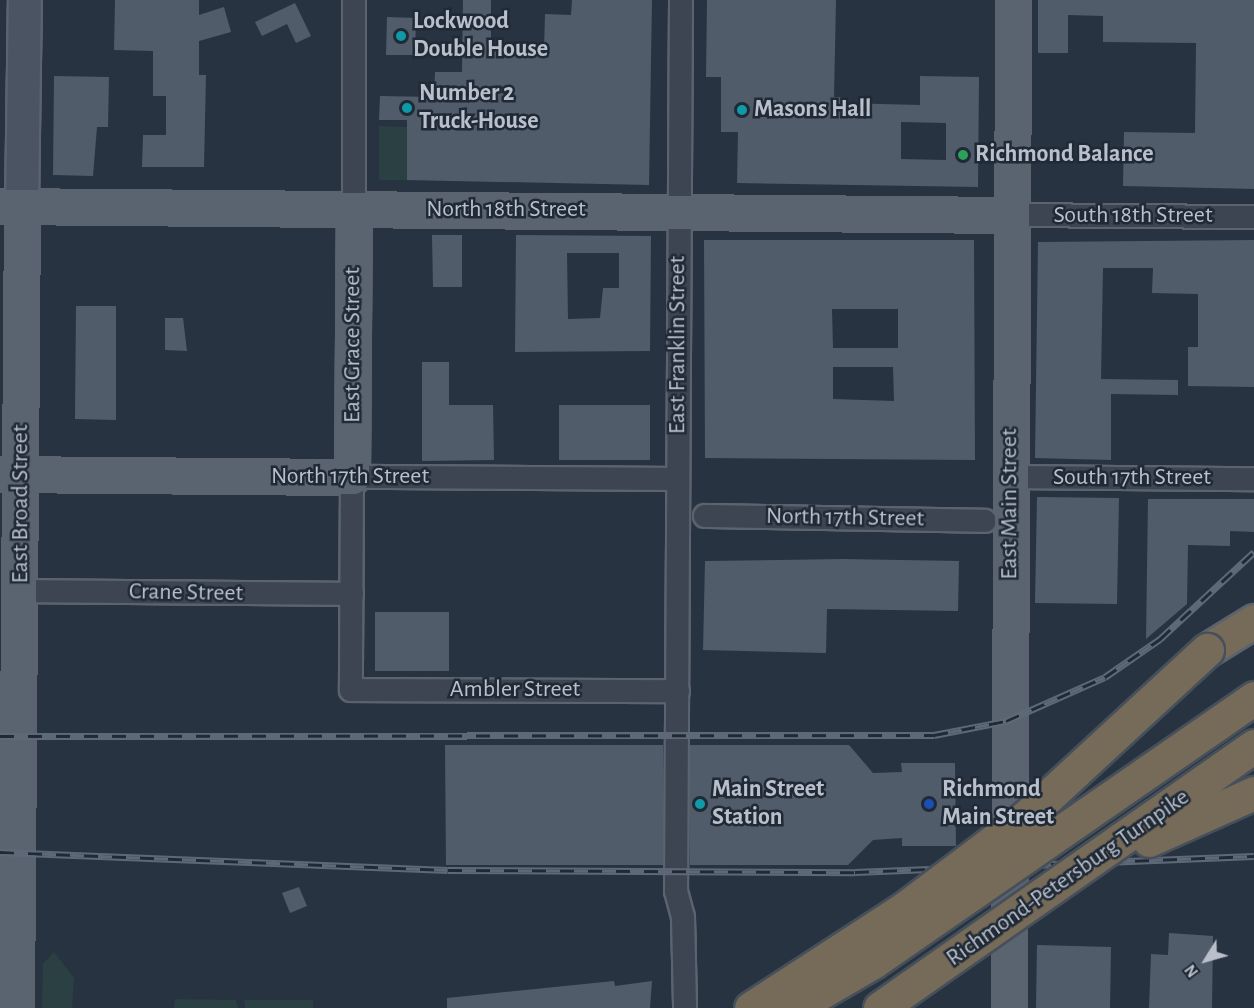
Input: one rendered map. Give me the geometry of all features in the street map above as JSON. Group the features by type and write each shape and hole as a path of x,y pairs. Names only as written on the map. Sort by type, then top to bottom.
{"highway":[{"path":"751,1008 879,927 1018,823 1207,650 1254,621"},
{"name":"Richmond-Petersburg Turnpike","path":"794,1008 873,962 1254,698"},
{"name":"Richmond-Petersburg Turnpike","path":"880,1008 1032,904 1254,746"},
{"path":"1032,904 1177,825 1254,793"}],"main road":[{"name":"East Broad Street","path":"16,1008 21,591 11,474 11,206 24,0"},
{"name":"East Main Street","path":"1008,1008 1013,0"},
{"name":"North 18th Street","path":"11,206 1012,215"},
{"name":"East Grace Street","path":"352,477 354,209"},
{"name":"North 17th Street","path":"11,474 352,477"}],"street":[{"name":"East Grace Street","path":"354,0 354,209"},
{"name":"East Franklin Street","path":"681,0 678,211 676,891 683,917 685,1008"},
{"name":"South 18th Street","path":"1012,215 1254,217"},
{"name":"East Grace Street","path":"351,690 352,477"},
{"name":"North 17th Street","path":"352,477 678,479"},
{"name":"South 17th Street","path":"1010,477 1254,479"},
{"name":"North 17th Street","path":"705,516 985,521"},
{"name":"Crane Street","path":"21,591 352,594"},
{"name":"Ambler Street","path":"351,690 678,691"}],"green space":[{"path":"379,126 407,127 407,180 379,180"},
{"path":"54,952 74,978 72,1008 42,1008 43,964"},
{"path":"175,999 236,1000 238,1008 174,1008"},
{"path":"244,1000 313,1000 313,1008 245,1008"}],"building":[{"path":"115,0 199,0 199,15 224,7 231,32 199,41 199,75 206,75 204,167 142,167 143,135 166,135 166,96 153,96 153,51 114,50"},
{"path":"463,0 491,0 491,45 544,49 545,14 571,15 572,0 652,0 649,185 407,180 407,120 379,120 380,96 434,97 435,72 462,72"},
{"path":"707,0 836,0 834,97 841,97 842,103 920,105 920,76 979,77 978,187 737,183 738,132 721,132 721,77 706,77","holes":["901,122 946,123 946,160 901,159"]},
{"path":"1038,0 1254,0 1254,189 1123,186 1124,132 1195,133 1196,43 1103,42 1103,16 1068,15 1068,53 1038,53"},
{"path":"295,3 311,36 296,43 287,24 262,36 255,22"},
{"name":"Lockwood Double House","path":"387,17 416,18 415,55 386,55"},
{"path":"54,76 109,77 108,127 97,127 93,176 53,175"},
{"path":"432,235 462,235 462,287 433,287"},
{"path":"516,235 651,236 650,351 515,352","holes":["567,253 619,253 619,288 603,288 600,318 568,319"]},
{"path":"704,240 974,240 975,460 705,458","holes":["832,309 898,309 898,348 833,348","833,367 893,367 894,401 833,399"]},
{"path":"1254,240 1254,387 1188,386 1188,347 1198,347 1198,294 1152,293 1153,268 1103,268 1101,379 1178,380 1178,395 1111,394 1111,460 1035,458 1038,242"},
{"path":"76,306 116,306 116,420 75,419"},
{"path":"165,318 183,318 187,351 165,350"},
{"path":"422,362 449,362 449,405 493,405 494,460 422,461"},
{"path":"559,405 650,405 650,460 559,460"},
{"path":"1037,497 1119,498 1117,604 1035,603"},
{"path":"1148,499 1254,499 1254,532 1230,531 1230,546 1188,545 1187,604 1146,639"},
{"path":"843,559 959,561 958,611 827,609 826,653 703,650 705,561"},
{"path":"375,612 449,612 449,671 375,671"},
{"path":"445,745 663,745 663,865 446,865"},
{"path":"690,745 849,745 873,773 902,772 901,763 955,763 956,846 902,846 902,838 873,840 848,865 690,865"},
{"path":"299,887 307,906 290,913 282,893"},
{"path":"1169,933 1213,936 1212,1008 1149,1008 1151,954 1168,955"},
{"path":"1037,945 1111,947 1110,1008 1036,1008"},
{"path":"614,981 615,986 652,981 650,1008 447,1008 447,998"}],"railway":[{"path":"0,736 934,735 1006,721 1105,677 1160,639 1254,552"},
{"path":"0,852 448,870 855,872 1254,856"}],"place":[{"name":"Lockwood Double House","path":"401,36"},
{"name":"Number 2 Truck-House","path":"407,108"},
{"name":"Masons Hall","path":"742,110"},
{"name":"Richmond Balance","path":"963,155"},
{"name":"Main Street Station","path":"700,804"},
{"name":"Richmond Main Street","path":"929,804"}]}
